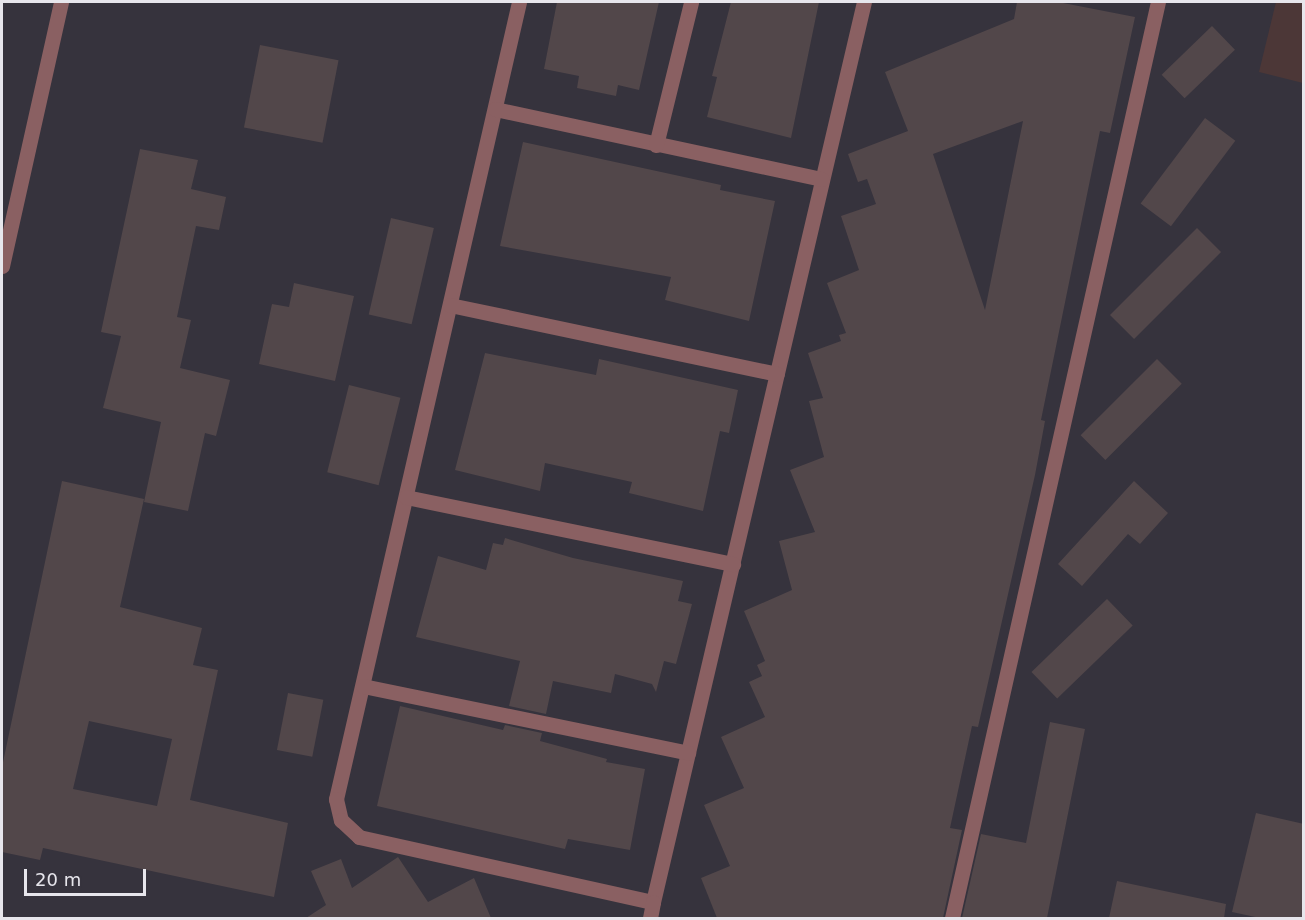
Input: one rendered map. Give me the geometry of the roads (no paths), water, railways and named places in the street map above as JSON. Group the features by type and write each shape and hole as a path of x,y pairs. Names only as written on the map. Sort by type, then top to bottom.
{"street":[{"path":"2,262 62,2"},
{"path":"519,2 336,800 341,820 359,837 654,902"},
{"path":"656,145 691,2"},
{"path":"650,918 864,2"},
{"path":"952,918 1158,2"},
{"path":"495,109 822,179"},
{"path":"450,305 777,374"},
{"path":"405,497 733,564"},
{"path":"363,686 688,753"}]}
